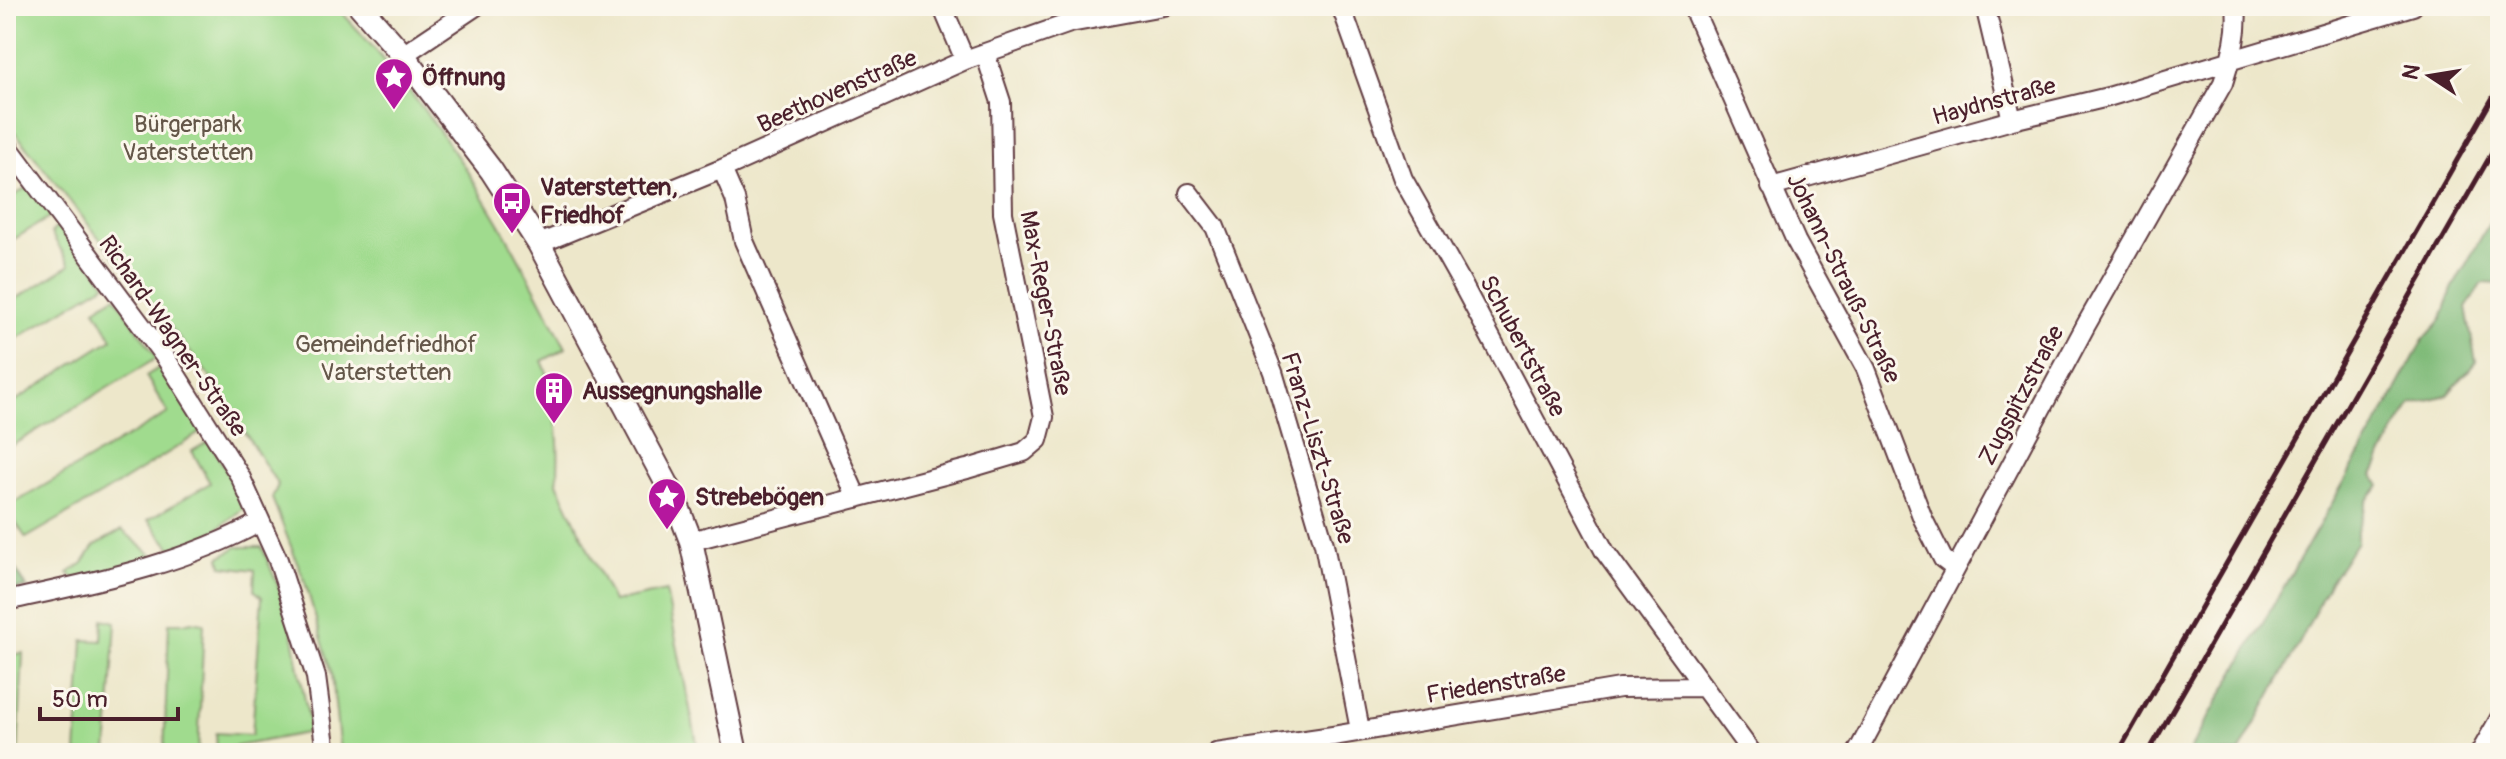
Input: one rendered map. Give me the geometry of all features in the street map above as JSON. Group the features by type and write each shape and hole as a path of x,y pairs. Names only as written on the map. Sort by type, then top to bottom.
{"street":[{"path":"360,6 403,55 491,170 539,244 674,497 691,541 736,753"},
{"path":"403,55 476,6"},
{"path":"942,6 965,60"},
{"name":"Beethovenstraße","path":"539,244 722,169 965,60 1070,23 1163,6"},
{"name":"Schubertstraße","path":"1341,6 1403,179 1415,203 1459,278 1605,552 1704,687"},
{"name":"Johann-Strauß-Straße","path":"1692,6 1796,241 1866,369 1923,519 1943,559 1955,568"},
{"path":"1985,6 2012,120"},
{"name":"Zugspitzstraße","path":"1857,753 2086,325 2223,83 2237,34 2236,6"},
{"path":"2230,61 2413,6"},
{"name":"Max-Reger-Straße","path":"691,541 1024,452 1038,440 1044,417 1003,213 1001,102 985,53"},
{"name":"Haydnstraße","path":"1771,187 2012,120 2108,97 2230,61"},
{"name":"Richard-Wagner-Straße","path":"6,144 165,357 240,476 278,560 316,677 326,753"},
{"path":"722,169 735,199 744,241 857,498"},
{"name":"Franz-Liszt-Straße","path":"1189,193 1215,227 1273,372 1324,544 1360,730"},
{"path":"6,601 125,575 215,545 260,522"},
{"path":"1704,687 1752,753"},
{"name":"Friedenstraße","path":"1216,753 1336,745 1360,730 1620,688 1704,687"},
{"path":"2480,753 2500,720"}],"green space":[{"name":"Gemeindefriedhof Vaterstetten","path":"6,6 336,6 401,81 461,162 505,234 566,348 542,361 551,388 556,421 557,483 613,602 666,591 699,753 340,753 332,674 305,582 272,498 278,485 210,377 6,121"},
{"path":"31,185 53,215 6,244 6,201"},
{"path":"2500,204 2500,284 2482,283 2466,308 2476,362 2447,395 2412,404 2392,436 2373,475 2380,486 2368,500 2357,531 2357,542 2329,583 2239,753 2188,753 2423,340 2442,319 2452,289"},
{"path":"60,224 106,284 6,345 6,305 70,265 51,233"},
{"path":"115,296 157,358 6,449 6,407 112,339 95,309"},
{"path":"162,366 203,431 26,538 6,508 168,413 146,376"},
{"path":"209,441 245,507 212,533 174,552 148,520 210,483 192,451"},
{"path":"122,530 158,560 77,581 68,573 83,563 94,546"},
{"path":"237,547 262,547 288,610 311,732 217,750 216,733 252,735 262,597 254,590 255,570 222,566 220,557"},
{"path":"6,554 27,587 6,591"},
{"path":"103,619 116,622 107,753 76,753 83,640 102,641"},
{"path":"169,623 204,623 198,753 164,753"},
{"path":"23,653 18,753 6,753 6,656"}],"railway":[{"path":"2118,753 2500,85"},
{"path":"2148,753 2500,139"}],"place":[{"name":"Öffnung","path":"394,111"},
{"name":"Vaterstetten, Friedhof","path":"512,235"},
{"name":"Aussegnungshalle","path":"554,425"},
{"name":"Strebebögen","path":"667,531"}],"park label":[{"name":"Bürgerpark Vaterstetten","path":"188,138"}]}
